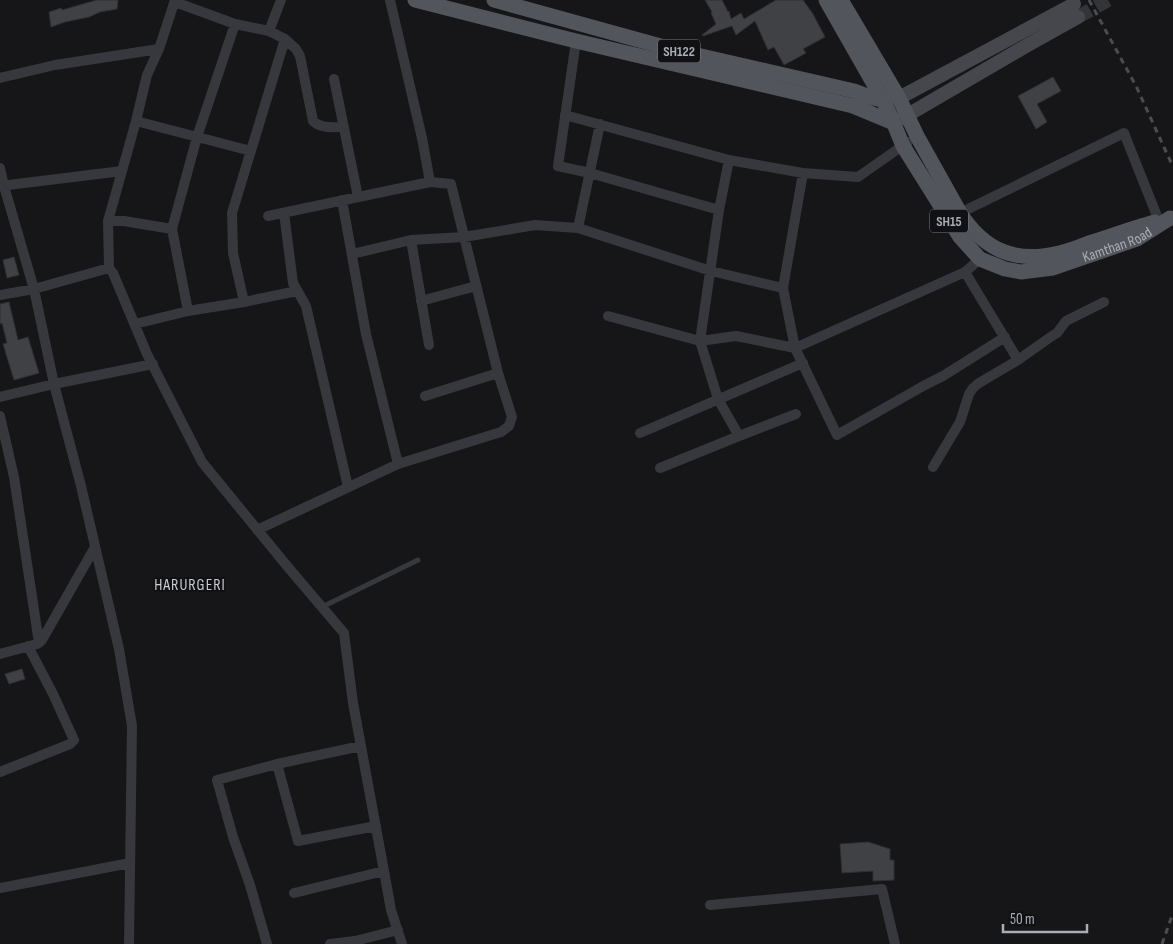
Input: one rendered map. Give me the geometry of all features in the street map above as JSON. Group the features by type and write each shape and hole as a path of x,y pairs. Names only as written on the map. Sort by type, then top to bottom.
{"main road":[{"path":"415,0 576,42 853,106 901,120"},
{"name":"SH122","path":"494,0 675,50 854,91 865,96 883,100 899,98"},
{"name":"Kamthan Road","path":"826,0 883,100 901,120 917,136 966,222 970,237 980,259 1005,269 1021,272 1053,268 1137,239 1170,218 1139,226 1059,253 1027,257 1011,255 970,237 960,238 903,146 901,120 899,98 841,0"}],"street":[{"path":"269,30 281,0"},
{"path":"390,0 422,138 430,182"},
{"path":"344,127 323,127 313,120 300,56 296,49 284,39 269,30 235,24 175,1 159,49 147,75 136,122 108,221 109,268 114,274 153,364 202,462 344,634 353,703 391,910 402,944"},
{"path":"899,98 1076,11 1026,46 901,120"},
{"path":"188,311 172,229 197,137 235,24"},
{"path":"244,302 233,253 232,213 284,39"},
{"path":"576,42 558,166 590,173 719,210"},
{"path":"0,78 55,65 159,49"},
{"path":"334,78 358,197"},
{"path":"565,115 729,160 803,173 858,178 917,136"},
{"path":"136,122 251,151"},
{"path":"578,228 600,124"},
{"path":"960,213 1124,133 1159,221"},
{"path":"729,160 719,210 700,341 718,399 739,436"},
{"path":"0,168 2,186 34,289 54,384 119,649 132,726 129,944"},
{"path":"2,186 122,171"},
{"path":"803,173 783,288 796,348 838,435 943,376 1005,337"},
{"path":"257,530 398,464 501,432 509,426 512,417 498,373 451,184 430,182 268,216"},
{"path":"342,200 366,334 398,464"},
{"path":"284,213 293,283 306,306 348,487"},
{"path":"108,221 124,221 172,229"},
{"path":"352,254 410,240 464,237 535,225 578,228 711,271 783,288"},
{"path":"410,240 429,345"},
{"path":"608,316 700,341 736,336 796,348 965,272 980,259"},
{"path":"0,295 34,289 109,268"},
{"path":"965,272 1018,360"},
{"path":"421,302 476,286"},
{"path":"135,324 188,311 297,291"},
{"path":"933,467 960,422 974,388 1052,336 1066,321 1104,302"},
{"path":"640,433 803,363"},
{"path":"0,397 153,364"},
{"path":"425,396 498,373"},
{"path":"660,468 796,414"},
{"path":"0,416 14,477 39,643"},
{"path":"0,654 39,643 95,547"},
{"path":"0,772 70,744 74,740 28,646"},
{"path":"267,944 250,885 232,837 217,780 277,764 361,746"},
{"path":"277,764 298,841 376,826"},
{"path":"0,888 130,863"},
{"path":"294,894 384,871"},
{"path":"710,905 882,889 895,944"},
{"path":"330,944 355,941 398,930"}],"lane":[{"path":"322,607 418,560"}],"building":[{"path":"97,0 118,0 117,9 100,12 89,17 51,27 49,12"},
{"path":"705,0 722,0 729,11 731,19 741,13 744,19 776,0 803,0 825,37 803,49 806,53 784,65 774,47 768,50 755,21 736,35 732,26 703,36 716,24"},
{"path":"1053,77 1061,91 1037,104 1047,122 1036,129 1018,96"},
{"path":"14,257 19,275 7,278 3,260"},
{"path":"9,302 18,340 28,337 39,373 14,380 3,344 7,343 2,323 0,324 0,304"},
{"path":"22,669 25,679 9,684 5,674"},
{"path":"868,842 890,849 890,860 894,860 894,880 873,881 873,871 842,873 840,844"}],"tunnel":[{"path":"1078,17 1108,0"}],"railway":[{"path":"1089,0 1136,86 1173,167"},
{"path":"1162,944 1173,913"}],"district":[{"name":"HARURGERI","path":"190,584"}]}
